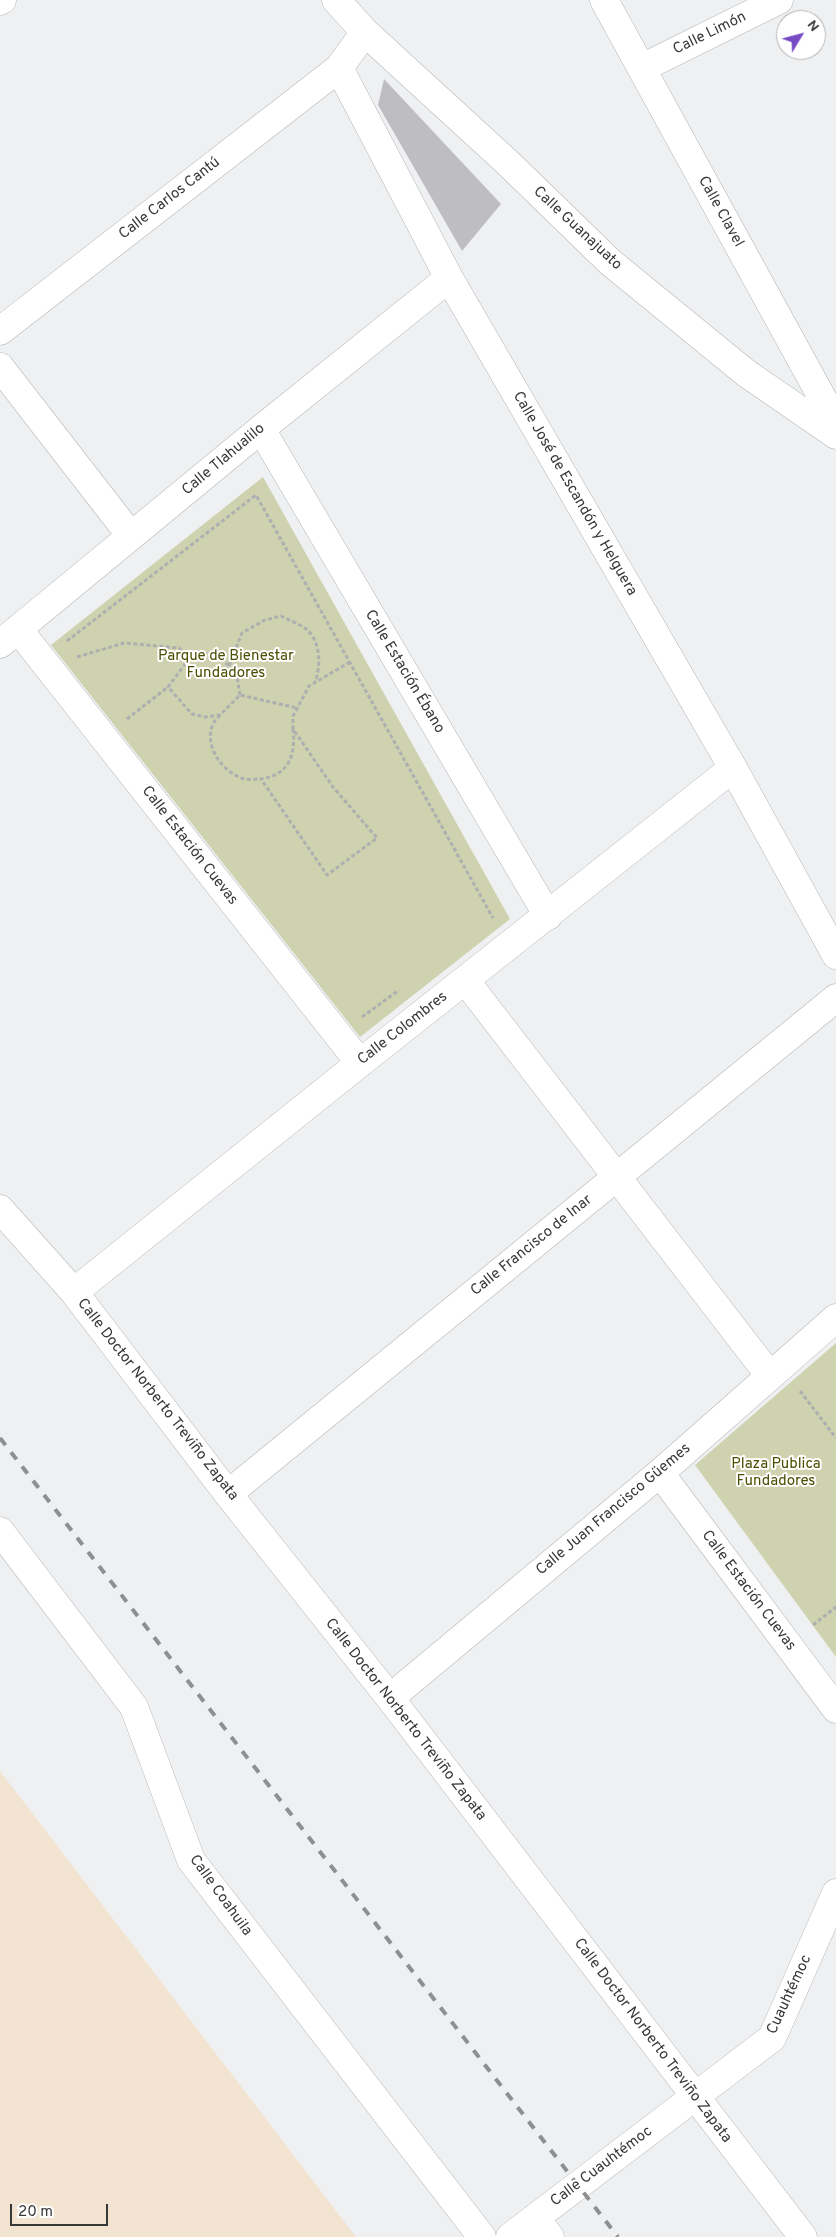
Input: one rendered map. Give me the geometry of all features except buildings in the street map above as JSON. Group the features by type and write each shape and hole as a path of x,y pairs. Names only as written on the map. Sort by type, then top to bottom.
{"street":[{"name":"Calle Guanajuato","path":"336,0 365,32 507,162 610,262 746,373 836,435"},
{"name":"Calle Clavel","path":"604,0 836,423"},
{"name":"Calle Limón","path":"642,68 779,0"},
{"path":"339,68 365,32"},
{"name":"Calle José de Escandón y Helguera","path":"339,68 449,278 733,768 836,955"},
{"name":"Calle Carlos Cantú","path":"0,331 339,68"},
{"name":"Calle Tlahualilo","path":"9,637 261,429 449,278"},
{"path":"0,367 131,536"},
{"name":"Calle Estación Ébano","path":"261,429 548,916"},
{"name":"Calle Estación Cuevas","path":"9,637 360,1063"},
{"name":"Calle Colombres","path":"74,1292 733,768"},
{"path":"465,980 617,1177 782,1381"},
{"name":"Calle Francisco de Inar","path":"228,1494 836,998"},
{"name":"Calle Doctor Norberto Treviño Zapata","path":"0,1209 74,1292 228,1494 390,1698 803,2237"},
{"name":"Calle Juan Francisco Güemes","path":"390,1698 660,1473 782,1381 836,1318"},
{"name":"Calle Estación Cuevas","path":"660,1473 836,1709"},
{"name":"Calle Coahuila","path":"0,1532 134,1707 191,1860 482,2237"},
{"name":"Cuauhtémoc","path":"695,2096 772,2038 836,1893"},
{"name":"Calle Cuauhtémoc","path":"510,2237 543,2227 695,2096"}],"path":[{"path":"63,644 256,495 494,919 486,924"},
{"path":"229,666 242,633 265,620 281,616 307,629 316,644 320,669 315,683"},
{"path":"73,659 87,652 124,643 179,648 189,659"},
{"path":"220,715 205,717 192,714 168,687 189,659 198,652 220,656 237,676 240,695"},
{"path":"240,695 213,724 211,739 215,756 227,771 245,779 274,777 290,762 295,746 293,716 309,686 350,662"},
{"path":"240,695 297,708"},
{"path":"261,779 327,875 377,838 333,787 294,729"},
{"path":"356,1022 402,988"},
{"path":"782,1381 836,1438"},
{"path":"814,1625 836,1607"},
{"path":"808,1617 819,1632"}],"shaded area":[{"path":"0,1771 356,2237 0,2237"}],"green space":[{"name":"Parque de Bienestar Fundadores","path":"263,477 510,919 360,1037 51,645"},
{"name":"Plaza Publica Fundadores","path":"836,1343 836,1657 695,1465"}],"railway":[{"path":"0,1438 618,2237"}]}
